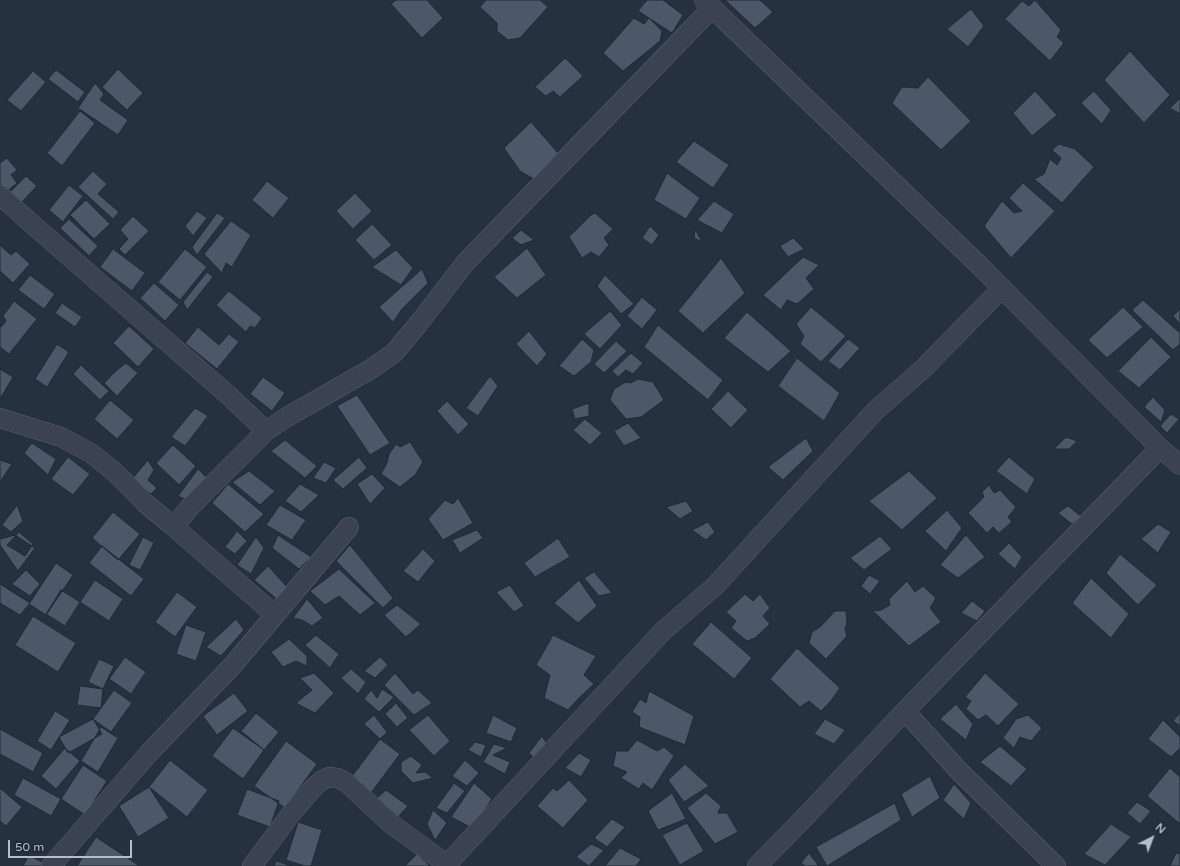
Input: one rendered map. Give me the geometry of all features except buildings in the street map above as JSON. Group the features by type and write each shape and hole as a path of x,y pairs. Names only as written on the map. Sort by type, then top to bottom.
{"street":[{"path":"174,527 189,508 266,431 287,417 371,369 394,353 465,263 708,4 1002,288 1160,448 1180,465"},
{"path":"0,195 227,394 266,431"},
{"path":"252,866 290,815 314,787 329,777 338,778 347,783 390,823 441,860 451,860 664,631 716,585 875,411 924,368 1002,288"},
{"path":"0,418 62,437 91,453 130,486 145,503 275,616"},
{"path":"757,866 1160,448"},
{"path":"51,866 149,753 234,665 348,527"},
{"path":"905,711 959,771 1056,866"}]}
